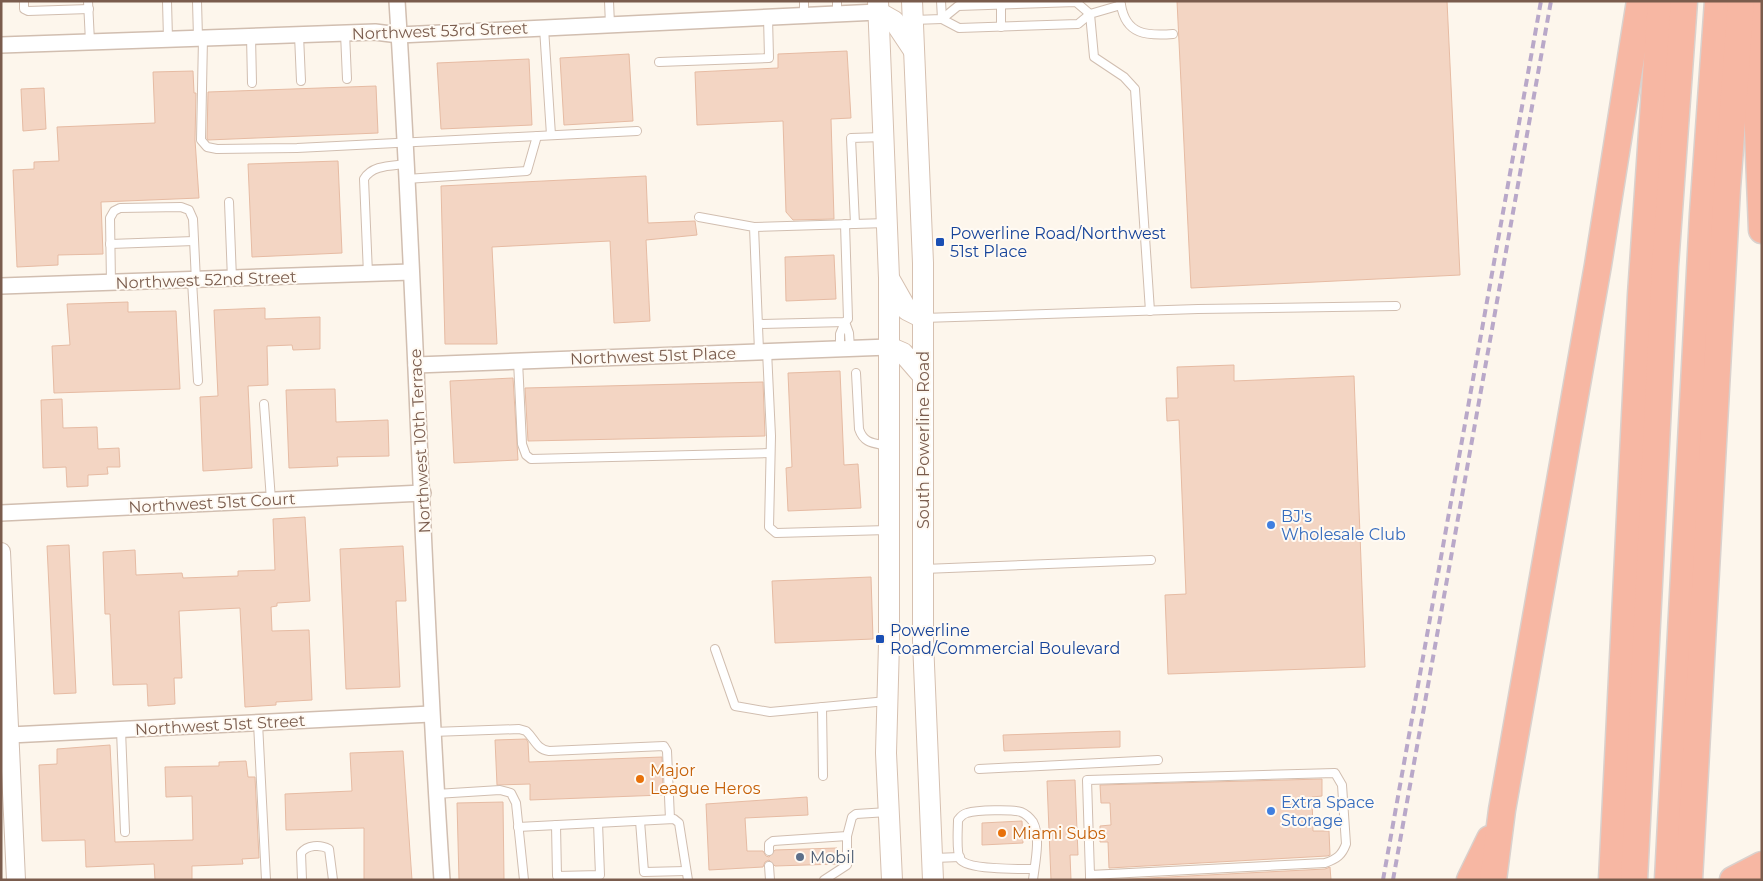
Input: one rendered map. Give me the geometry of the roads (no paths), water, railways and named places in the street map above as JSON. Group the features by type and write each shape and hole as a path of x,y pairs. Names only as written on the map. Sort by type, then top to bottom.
{"highway":[{"path":"1492,880 1502,810 1598,265 1640,1"},
{"path":"1612,880 1641,295 1661,1"},
{"path":"1634,880 1665,266 1684,1"},
{"path":"1668,880 1702,214 1718,1"},
{"path":"1689,880 1727,188 1741,1"},
{"path":"1758,1 1756,96 1762,230"},
{"path":"1470,880 1502,810"},
{"path":"1733,880 1762,864"}],"main road":[{"path":"878,6 894,21 915,53"},
{"path":"878,6 889,278 888,701 886,753 892,880"},
{"name":"South Powerline Road","path":"912,11 923,318 922,569 924,694 933,880"},
{"path":"889,278 907,310 923,318"},
{"path":"889,346 903,353 923,376"}],"street":[{"name":"Northwest 10th Terrace","path":"397,1 423,493 431,714 442,880"},
{"name":"Northwest 53rd Street","path":"1,45 375,32 399,35 768,17 804,8 878,6"},
{"name":"Northwest 52nd Street","path":"1,286 111,284 411,272"},
{"name":"Northwest 51st Place","path":"416,365 889,346"},
{"name":"Northwest 51st Court","path":"1,513 423,493"},
{"path":"1,552 16,880"},
{"name":"Northwest 51st Street","path":"10,735 431,714"}],"lane":[{"path":"24,1 24,8 28,11 88,5 90,42"},
{"path":"167,1 168,39"},
{"path":"198,1 201,140 207,147 216,149 297,148 636,131"},
{"path":"609,1 610,24"},
{"path":"941,1 942,19"},
{"path":"942,19 958,6 1076,2 1090,14 1094,56 1124,77 1135,89 1150,311"},
{"path":"912,11 942,19 959,28 1078,24 1090,14 1121,3 1123,18 1135,31 1156,35 1173,34"},
{"path":"1001,5 1001,26"},
{"path":"659,62 769,58 768,17"},
{"path":"544,28 550,135"},
{"path":"345,33 347,79"},
{"path":"299,35 301,81"},
{"path":"251,36 252,83"},
{"path":"368,274 364,179 368,172 381,167 406,172 527,171 537,136"},
{"path":"855,224 851,138 884,136"},
{"path":"228,202 232,279"},
{"path":"111,284 110,218 114,211 120,208 186,208 193,219 198,381"},
{"path":"699,217 754,227 888,223"},
{"path":"845,224 850,314 845,322"},
{"path":"754,227 758,324 763,351 770,453 769,527 772,532 776,533 888,530"},
{"path":"110,244 194,241"},
{"path":"923,318 1396,306"},
{"path":"758,324 845,322"},
{"path":"845,322 849,332 845,348"},
{"path":"518,361 522,444 526,455 531,459 770,453"},
{"path":"856,373 858,429 861,437 865,441 888,446"},
{"path":"264,404 271,500"},
{"path":"922,569 1151,560"},
{"path":"715,649 735,706 770,712 888,701"},
{"path":"822,707 823,776"},
{"path":"258,723 266,880"},
{"path":"432,732 519,729 526,732 542,750 549,751 664,746 667,751 670,819"},
{"path":"121,730 125,832"},
{"path":"979,769 1158,760"},
{"path":"1335,773 1342,785 1346,844 1343,853 1336,859 1325,863 1090,878 1086,780 1335,773"},
{"path":"436,794 509,792 516,803 524,880"},
{"path":"824,880 847,865 847,836 852,817 856,814 888,812"},
{"path":"1033,880 1034,869 1035,827 1030,817 1020,812 968,812 958,820 960,857 965,863 975,866 1034,869"},
{"path":"518,827 670,819 676,820 679,824 687,876 644,872 640,821"},
{"path":"556,825 557,876 600,875 598,823"},
{"path":"769,850 769,844 773,841 847,836"},
{"path":"302,880 301,853 308,847 318,846 329,849 333,880"},
{"path":"932,858 960,857"},
{"path":"770,866 770,880"}],"railway":[{"path":"1383,880 1541,1"},
{"path":"1393,880 1551,1"}],"place":[{"name":"Powerline Road/Northwest 51st Place","path":"940,242"},
{"name":"BJ's Wholesale Club","path":"1271,525"},
{"name":"Powerline Road/Commercial Boulevard","path":"880,639"},
{"name":"Major League Heros","path":"640,779"},
{"name":"Extra Space Storage","path":"1271,811"},
{"name":"Miami Subs","path":"1002,833"},
{"name":"Mobil","path":"800,857"}]}
